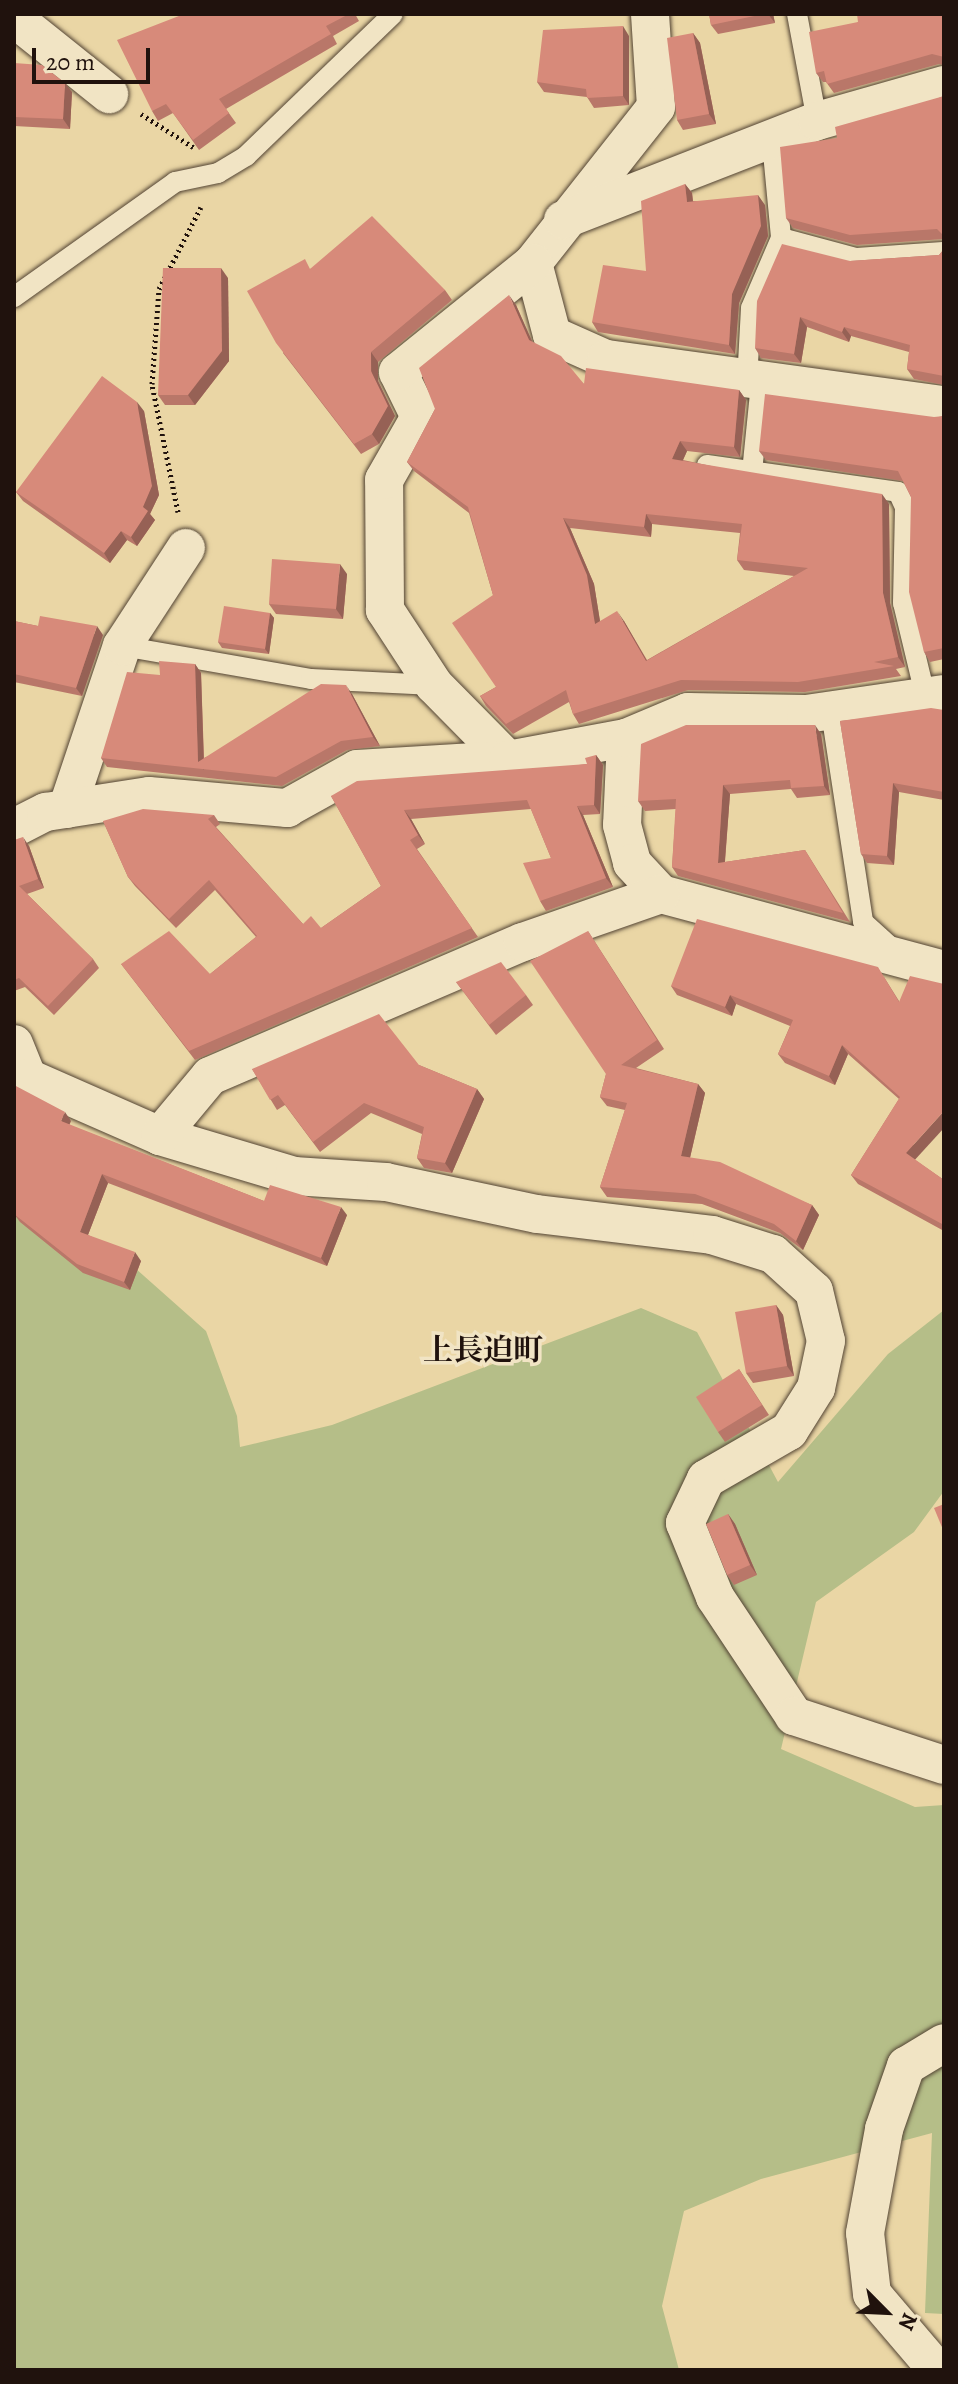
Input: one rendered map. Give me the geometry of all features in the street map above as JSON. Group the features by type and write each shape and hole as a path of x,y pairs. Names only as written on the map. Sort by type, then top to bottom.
{"street":[{"path":"508,760 434,685 385,610 384,480 420,417 398,372 533,263 561,221 656,107 650,14"},
{"path":"14,18 109,94"},
{"path":"561,221 772,142 817,121 944,85"},
{"path":"533,263 552,335 606,359 754,383 944,405"},
{"path":"67,809 122,646 186,548"},
{"path":"14,828 67,809 149,796 287,808 357,769 508,760 626,738 688,712 831,712 935,696"},
{"path":"626,738 622,825 632,863 661,894 927,967"},
{"path":"160,1136 210,1076 523,942 661,894"},
{"path":"14,1044 28,1078 160,1136 294,1176 386,1182 537,1214 712,1235 773,1254 814,1291 826,1341 816,1388 789,1431 706,1479 685,1523 715,1597 794,1716 944,1765"},
{"path":"937,2370 872,2294 865,2233 884,2129 906,2066 944,2043"}],"lane":[{"path":"14,297 175,182 218,173 246,156 393,14"},
{"path":"797,14 817,121"},
{"path":"752,472 754,383 751,308 781,238 772,142"},
{"path":"781,238 856,258 944,252"},
{"path":"691,463 898,492 905,507 903,603 935,696"},
{"path":"122,646 311,679 434,685"},
{"path":"831,712 863,922 927,967"}],"path":[{"path":"109,94 201,152 218,173 159,289 152,384 186,548"}],"green space":[{"path":"14,1214 135,1268 206,1331 237,1416 240,1447 332,1425 641,1308 697,1332 778,1482 888,1354 944,1310 944,1491 914,1532 816,1602 781,1749 915,1807 944,1805 944,2314 925,2313 932,2133 761,2179 684,2211 662,2306 679,2370 14,2370"}],"building":[{"path":"184,14 349,14 326,26 331,34 219,99 229,113 193,140 166,104 152,111 117,40"},
{"path":"709,14 764,14 711,25"},
{"path":"857,14 944,14 944,57 932,54 827,84 824,71 816,73 809,32 858,22"},
{"path":"623,26 623,96 587,98 586,89 537,82 543,30"},
{"path":"693,33 709,114 677,120 667,38"},
{"path":"14,63 42,65 65,83 63,119 14,117"},
{"path":"944,96 944,236 937,229 850,235 786,218 780,147 837,138 835,127"},
{"path":"685,184 687,202 758,195 761,226 732,294 729,345 592,322 603,265 646,271 641,201"},
{"path":"372,216 445,290 371,352 371,371 388,406 372,434 354,444 276,343 247,291 305,259 310,269"},
{"path":"782,244 850,261 939,255 944,249 944,376 907,369 910,345 844,327 842,332 800,317 794,354 755,348 757,301"},
{"path":"163,268 221,268 222,351 188,395 158,395"},
{"path":"509,295 529,340 561,356 584,384 586,368 739,390 734,447 680,441 672,459 882,494 883,593 898,657 874,662 894,666 798,682 681,680 573,714 566,690 506,724 480,696 496,687 452,623 493,595 468,507 407,462 435,409 419,368","holes":["646,514 742,524 737,560 808,568 646,661 617,611 595,624 587,575 563,518 644,527"]},
{"path":"102,376 137,402 152,486 143,507 148,511 131,537 121,531 104,553 16,492"},
{"path":"765,394 944,416 944,648 924,652 909,592 911,497 898,471 759,451"},
{"path":"272,559 340,564 336,609 269,604"},
{"path":"224,606 270,613 265,649 218,642"},
{"path":"40,616 97,626 76,688 14,674 14,621 38,626"},
{"path":"159,661 195,664 198,762 321,684 346,685 373,737 341,741 276,777 101,758 127,672 160,675"},
{"path":"931,708 944,710 944,792 893,783 887,856 861,854 840,721"},
{"path":"686,725 815,725 824,786 791,788 790,780 723,785 718,863 805,850 843,913 672,867 676,799 638,801 641,744"},
{"path":"596,755 594,805 577,806 606,878 540,901 523,863 551,858 527,800 404,810 418,835 410,840 472,928 189,1051 121,964 169,931 210,974 257,936 209,880 169,919 128,877 103,821 143,809 214,815 208,819 303,924 311,916 321,928 381,886 331,796 357,781 587,764 585,758"},
{"path":"23,837 38,879 19,886 93,959 48,1006 19,978 14,980 14,840"},
{"path":"697,919 878,967 899,1002 910,976 944,984 944,1111 906,1153 944,1180 944,1225 851,1175 900,1097 842,1045 829,1076 778,1054 793,1020 730,995 725,1007 671,986"},
{"path":"588,931 657,1040 621,1065 698,1084 681,1156 720,1162 812,1205 796,1241 774,1224 695,1194 600,1187 627,1103 600,1097 606,1074 530,961"},
{"path":"501,962 526,995 489,1025 456,982"},
{"path":"379,1014 419,1065 477,1089 445,1163 417,1158 424,1127 364,1103 313,1142 278,1095 270,1100 252,1069"},
{"path":"14,1085 65,1112 61,1121 264,1201 270,1185 341,1207 321,1258 102,1174 80,1232 135,1252 124,1282 77,1264 14,1214"},
{"path":"776,1305 787,1366 746,1373 735,1312"},
{"path":"739,1369 762,1405 718,1432 696,1397"},
{"path":"944,1504 944,1532 934,1508"},
{"path":"728,1514 750,1565 727,1575 706,1524"}],"district":[{"name":"上長迫町","path":"483,1350"}]}
